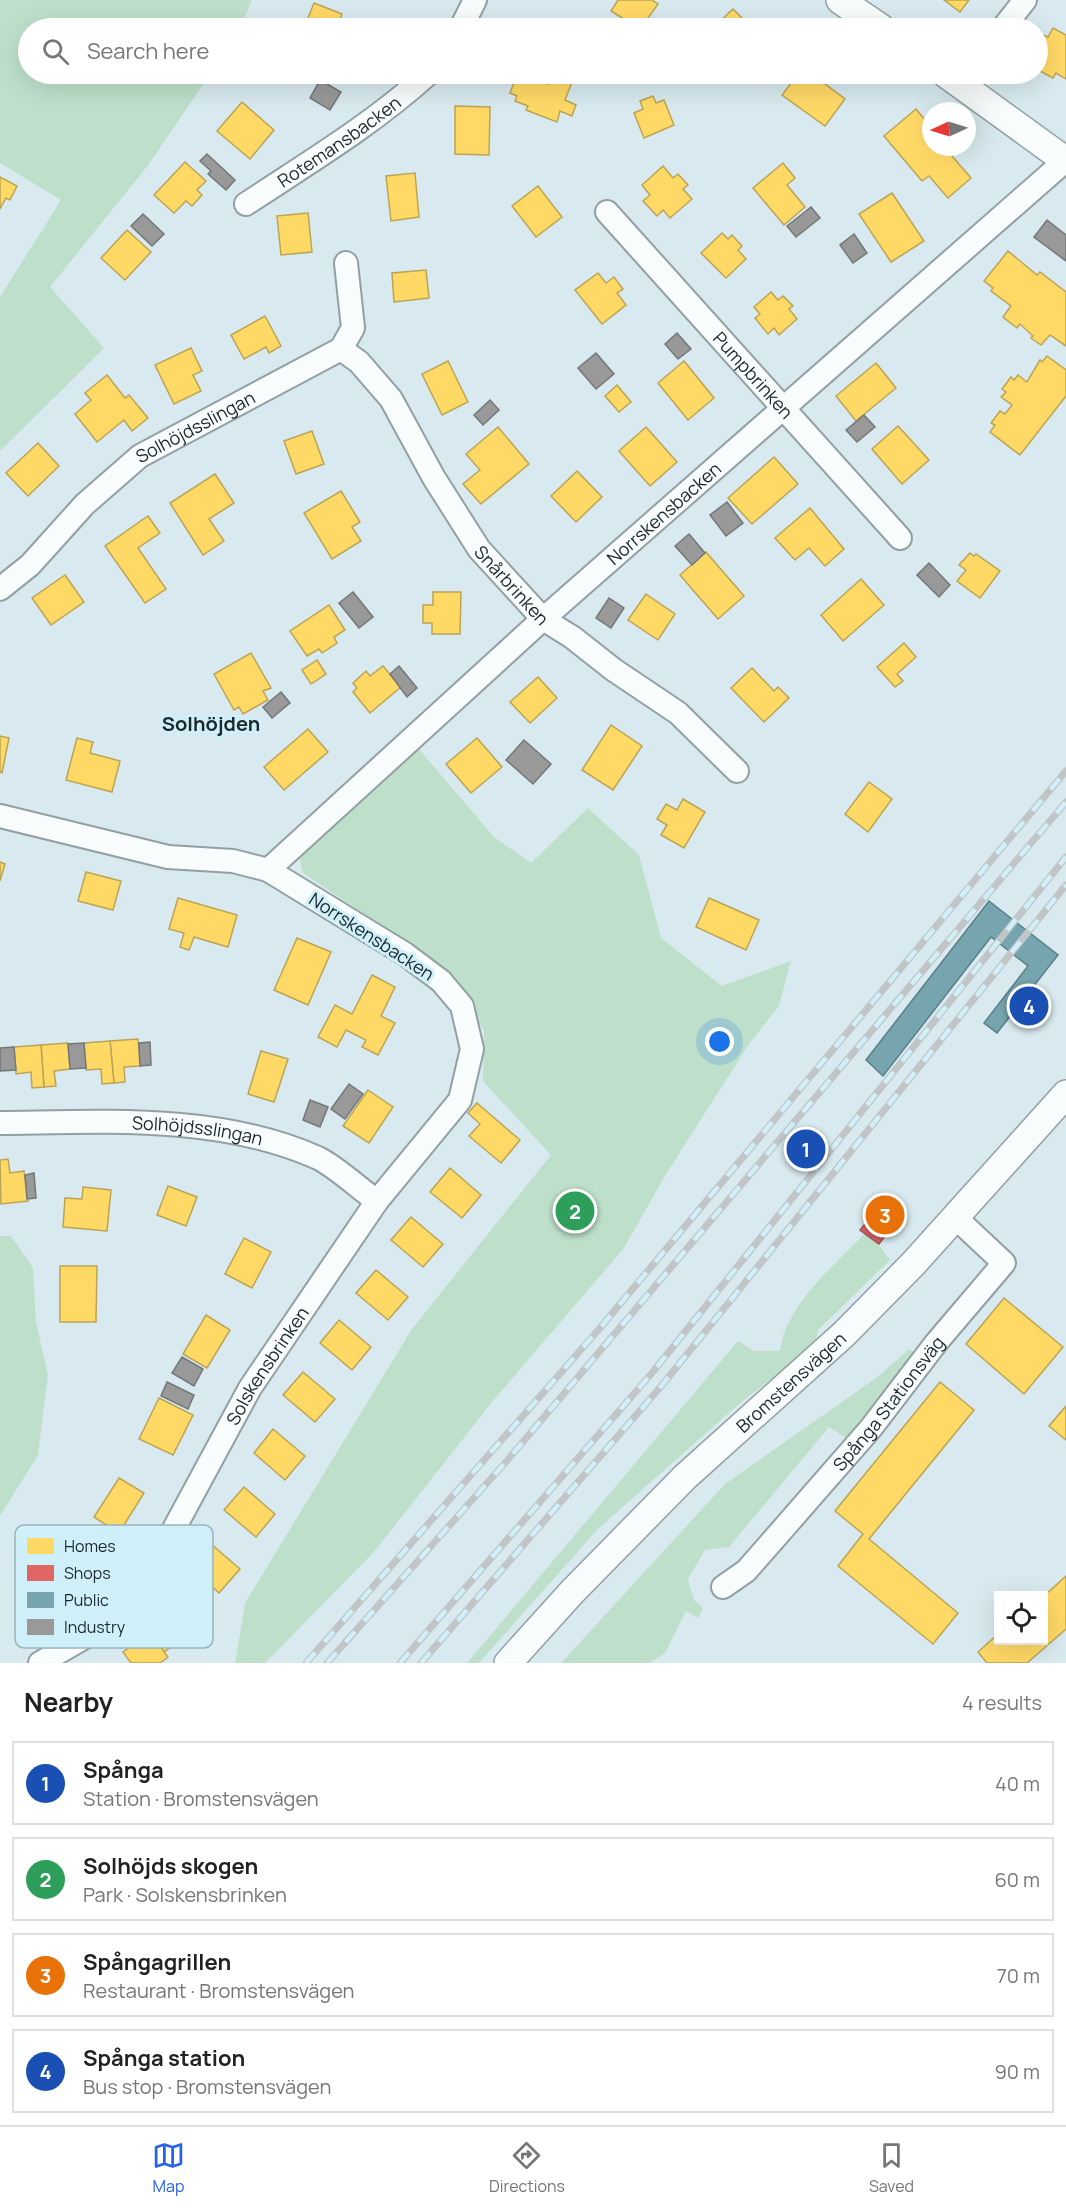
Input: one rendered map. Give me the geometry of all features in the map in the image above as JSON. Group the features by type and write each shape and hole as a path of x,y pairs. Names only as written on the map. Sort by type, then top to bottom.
{"street":[{"path":"466,18 475,0"},
{"path":"840,0 866,18"},
{"path":"1011,18 1025,0"},
{"name":"Rotemansbacken","path":"246,204 344,139 417,84"},
{"path":"967,84 1066,161"},
{"name":"Norrskensbacken","path":"268,870 543,619 1066,161"},
{"name":"Pumpbrinken","path":"607,212 785,407 900,538"},
{"path":"341,349 353,328 346,262"},
{"name":"Solhöjdsslingan","path":"0,589 30,565 85,504 140,456 341,349"},
{"name":"Snårbrinken","path":"341,349 359,362 391,399 435,478 479,549 543,619 678,713 737,771"},
{"name":"Norrskensbacken","path":"0,816 168,857 233,861 268,870 405,954 441,981 462,1006 472,1048"},
{"name":"Solskensbrinken","path":"176,1525 250,1388 377,1201 460,1100 472,1048"},
{"name":"Bromstensvägen","path":"508,1663 572,1592 685,1477 844,1334 955,1218 1066,1094"},
{"name":"Solhöjdsslingan","path":"0,1123 118,1122 199,1127 263,1138 320,1159 377,1201"},
{"name":"Spånga Stationsväg","path":"723,1587 746,1571 871,1428 1004,1263 955,1218"},
{"name":"Solskensbrinken","path":"40,1663 66,1648"}],"green space":[{"path":"0,0 252,0 244,18 18,18 18,84 203,84 149,164 50,287 104,348 0,451 0,297 61,200 0,163"},
{"path":"418,748 494,837 531,863 588,808 639,855 661,938 722,986 791,961 779,1006 749,1044 666,1174 624,1248 492,1402 374,1552 265,1663 235,1663 245,1603 412,1329 551,1155 483,1081 484,1031 447,970 303,873 299,856"},
{"path":"865,1233 878,1244 890,1260 818,1330 815,1345 740,1403 598,1529 479,1663 467,1663 738,1341 754,1351 780,1351 784,1334 802,1302 813,1287"},
{"path":"0,1236 11,1236 33,1268 36,1322 48,1375 38,1455 0,1516"},
{"path":"909,1349 915,1353 846,1438 829,1427 729,1547 705,1550 688,1579 694,1600 703,1608 698,1618 686,1611 665,1653 649,1663 561,1663 725,1484 879,1376"}],"building: Homes":[{"path":"618,0 652,0 658,4 648,18 622,18 611,11"},
{"path":"944,0 969,0 960,12"},
{"path":"314,3 342,14 341,18 308,18"},
{"path":"733,9 742,18 724,18"},
{"path":"1053,28 1066,35 1066,79 1056,73 1053,78 1048,75 1048,37"},
{"path":"513,84 571,84 565,100 576,105 572,116 560,111 557,122 526,110 528,106 515,101 517,96 510,93"},
{"path":"790,84 825,84 845,99 825,126 782,95"},
{"path":"653,96 656,103 664,100 674,125 644,138 634,113 643,109 640,101"},
{"path":"242,102 274,130 250,159 217,131"},
{"path":"455,106 490,107 489,155 455,154"},
{"path":"916,109 922,116 922,156 952,156 971,178 948,198 929,176 922,181 884,136"},
{"path":"185,162 206,181 197,190 202,195 192,206 186,201 174,213 154,195"},
{"path":"783,163 795,178 787,185 805,207 784,225 753,188"},
{"path":"663,166 673,178 678,174 688,185 683,189 692,199 670,218 663,210 657,216 643,201 650,195 642,185"},
{"path":"415,173 419,217 391,221 386,176"},
{"path":"0,177 17,186 10,200 6,198 0,209"},
{"path":"538,186 562,217 536,237 512,206"},
{"path":"892,193 924,241 891,262 859,214"},
{"path":"308,213 312,252 281,255 277,216"},
{"path":"127,230 151,252 125,280 101,258"},
{"path":"722,233 728,239 732,235 742,246 738,250 746,259 726,278 701,253"},
{"path":"1008,251 1037,275 1040,272 1066,292 1066,346 1050,335 1041,345 1031,338 1033,336 1020,324 1017,328 1003,317 1011,306 991,291 993,288 984,281"},
{"path":"426,270 429,298 394,302 392,273"},
{"path":"598,273 606,283 614,277 623,289 617,293 626,305 602,324 575,290"},
{"path":"771,292 778,300 783,296 793,306 789,309 797,319 779,335 774,328 768,334 755,318 760,314 754,307"},
{"path":"265,316 281,346 269,353 266,347 244,359 231,335"},
{"path":"191,348 202,371 193,375 201,391 174,404 155,365"},
{"path":"1047,356 1066,370 1066,396 1020,455 990,432 995,425 991,423 1000,411 1005,414 1012,405 1001,397 1006,392 1002,389 1011,377 1014,380 1018,375 1027,382 1040,360 1042,362"},
{"path":"448,361 468,402 442,415 422,374"},
{"path":"684,361 714,398 688,420 658,383"},
{"path":"876,363 896,388 856,421 836,396"},
{"path":"107,375 125,398 129,395 148,418 132,431 124,420 97,442 75,414 91,400 85,393"},
{"path":"617,385 631,402 619,412 605,396"},
{"path":"898,426 929,460 902,484 872,449"},
{"path":"498,427 529,464 481,504 463,484 480,470 466,454"},
{"path":"646,427 677,462 650,486 619,451"},
{"path":"312,431 324,464 296,474 284,441"},
{"path":"38,443 59,466 28,496 6,473"},
{"path":"774,457 798,484 752,524 728,498"},
{"path":"577,471 602,497 576,522 551,496"},
{"path":"215,474 234,503 209,519 224,541 203,555 170,503"},
{"path":"341,491 360,522 352,527 361,541 332,559 304,513"},
{"path":"810,508 844,549 825,566 809,548 795,560 775,538"},
{"path":"148,516 160,533 138,548 166,589 145,603 105,546"},
{"path":"706,552 744,596 718,619 680,575"},
{"path":"970,553 974,556 976,554 1000,571 980,598 957,581 966,570 959,565"},
{"path":"65,575 84,602 51,625 32,598"},
{"path":"861,579 884,605 843,641 821,615"},
{"path":"433,592 461,592 460,634 432,634 432,623 423,623 423,605 433,605"},
{"path":"646,594 675,614 658,640 628,620"},
{"path":"329,605 345,630 334,637 337,643 322,653 319,649 307,656 290,631"},
{"path":"904,643 916,657 897,674 903,681 895,687 877,667"},
{"path":"251,653 271,688 263,691 268,700 243,714 239,707 234,710 214,674"},
{"path":"317,660 326,674 311,684 302,670"},
{"path":"383,666 401,687 370,713 353,692 357,688 353,683 366,671 370,676"},
{"path":"752,668 774,691 778,687 789,698 764,722 731,688"},
{"path":"538,677 557,698 530,723 510,702"},
{"path":"611,725 642,746 613,790 582,770"},
{"path":"308,729 328,752 284,790 264,767"},
{"path":"0,736 9,738 2,773 0,772"},
{"path":"77,738 93,742 90,753 120,761 112,792 66,780"},
{"path":"477,738 502,767 471,793 446,764"},
{"path":"869,782 892,799 868,832 845,814"},
{"path":"683,799 705,812 684,848 661,835 667,825 657,819 666,804 677,810"},
{"path":"0,862 5,864 0,881"},
{"path":"86,872 121,881 113,910 78,901"},
{"path":"178,898 237,915 228,947 194,937 189,950 180,947 184,933 169,929"},
{"path":"709,898 759,920 746,950 696,927"},
{"path":"297,938 331,952 308,1005 274,990"},
{"path":"372,975 395,987 381,1016 395,1023 378,1055 362,1047 366,1040 346,1030 337,1047 318,1037 335,1005 352,1014"},
{"path":"138,1039 140,1066 124,1067 125,1082 114,1083 110,1041"},
{"path":"110,1041 114,1083 102,1084 101,1069 86,1070 84,1043"},
{"path":"68,1043 70,1069 54,1071 56,1086 44,1087 41,1045"},
{"path":"41,1045 44,1087 32,1088 31,1072 16,1074 14,1047"},
{"path":"261,1051 288,1059 274,1102 248,1094"},
{"path":"368,1090 393,1107 369,1143 343,1126"},
{"path":"477,1103 520,1140 501,1163 469,1136 480,1124 468,1113"},
{"path":"8,1159 10,1173 24,1171 28,1201 1,1204 0,1160"},
{"path":"450,1168 481,1195 462,1218 430,1192"},
{"path":"168,1186 197,1197 186,1226 157,1215"},
{"path":"83,1187 111,1190 107,1231 63,1227 65,1198 82,1199"},
{"path":"411,1217 443,1244 423,1267 391,1240"},
{"path":"244,1238 271,1252 252,1288 225,1274"},
{"path":"60,1266 97,1266 96,1322 60,1322"},
{"path":"376,1270 408,1297 388,1320 356,1293"},
{"path":"1004,1298 1063,1347 1024,1394 966,1344"},
{"path":"206,1315 230,1330 207,1368 183,1354"},
{"path":"339,1320 371,1347 352,1370 320,1343"},
{"path":"303,1372 335,1399 315,1422 283,1395"},
{"path":"940,1382 974,1410 869,1539 958,1613 933,1644 838,1566 863,1534 835,1511"},
{"path":"159,1398 193,1415 173,1455 139,1439"},
{"path":"1066,1406 1066,1440 1049,1426"},
{"path":"273,1429 305,1456 285,1480 254,1453"},
{"path":"119,1478 144,1493 124,1525 106,1525 94,1517"},
{"path":"244,1487 275,1514 256,1537 224,1510"},
{"path":"213,1546 240,1569 219,1593 213,1588"},
{"path":"1066,1576 1066,1629 1048,1645 1048,1592"},
{"path":"994,1638 994,1645 1048,1645 1027,1663 987,1663 978,1652"},
{"path":"129,1648 161,1648 168,1657 160,1663 131,1663 123,1652"}],"building: Shops":[{"path":"883,1202 900,1216 879,1244 860,1230"}],"building: Public":[{"path":"989,901 1058,955 997,1033 984,1023 1028,966 991,937 883,1076 866,1060"}],"building: Industry":[{"path":"318,84 327,84 341,92 330,110 310,98"},
{"path":"207,154 235,180 226,190 208,174 211,171 200,161"},
{"path":"811,207 820,218 796,237 787,226"},
{"path":"143,214 164,234 152,246 131,226"},
{"path":"1047,220 1066,235 1066,261 1034,237"},
{"path":"854,234 867,253 853,263 840,245"},
{"path":"677,333 691,349 678,359 665,344"},
{"path":"596,353 614,374 596,389 578,368"},
{"path":"490,400 499,410 483,425 474,415"},
{"path":"864,415 875,427 857,442 846,430"},
{"path":"727,502 743,523 726,536 710,515"},
{"path":"689,534 705,553 692,565 675,546"},
{"path":"929,563 950,585 939,597 917,575"},
{"path":"353,592 373,617 359,628 339,603"},
{"path":"609,598 624,608 611,628 596,618"},
{"path":"399,666 417,688 407,697 390,674"},
{"path":"281,692 290,703 272,718 263,707"},
{"path":"524,740 551,764 533,784 506,760"},
{"path":"150,1042 151,1065 140,1066 139,1043"},
{"path":"84,1043 86,1068 70,1069 68,1044"},
{"path":"14,1047 16,1070 0,1071 0,1048"},
{"path":"349,1084 363,1094 345,1119 331,1109"},
{"path":"310,1100 328,1107 320,1127 303,1120"},
{"path":"34,1173 36,1198 27,1199 25,1175"},
{"path":"182,1357 203,1369 194,1386 172,1373"},
{"path":"167,1382 194,1395 188,1409 161,1396"}],"railway":[{"path":"306,1663 600,1328 1066,771"},
{"path":"327,1663 505,1463 1066,802"},
{"path":"400,1663 652,1373 1066,857"},
{"path":"421,1663 663,1384 1066,885"}],"place":[{"name":"Spånga station","path":"1029,1006"},
{"name":"Spånga","path":"806,1149"},
{"name":"Solhöjds skogen","path":"575,1211"},
{"name":"Spångagrillen","path":"885,1215"}],"district":[{"name":"Solhöjden","path":"211,723"}]}
